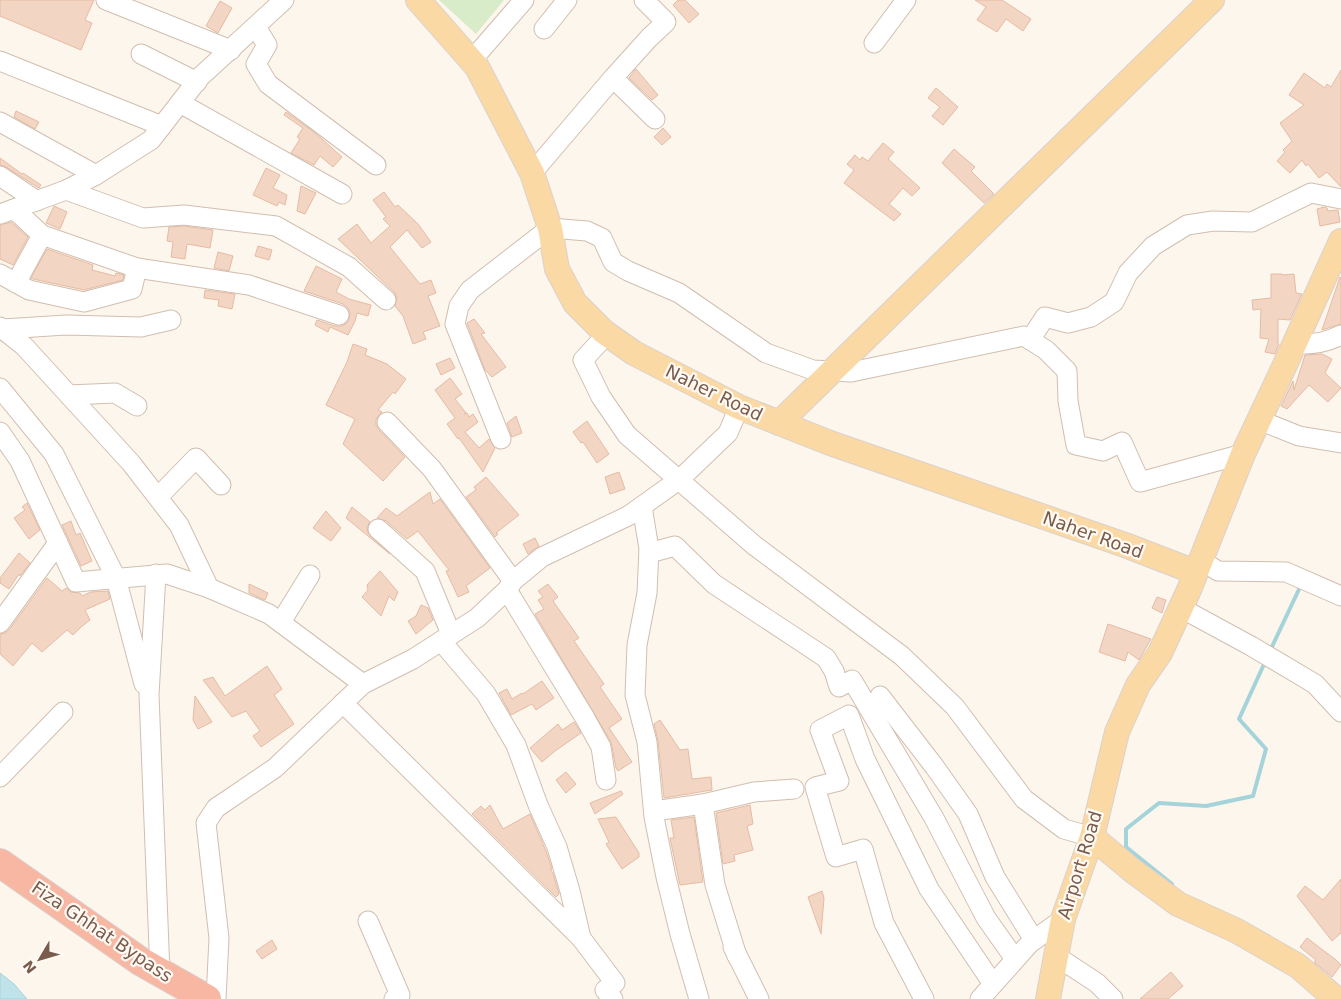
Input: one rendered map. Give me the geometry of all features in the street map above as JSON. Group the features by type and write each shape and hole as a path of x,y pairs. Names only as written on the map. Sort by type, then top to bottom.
{"highway":[{"name":"Fiza Ghhat Bypass","path":"0,863 140,961 206,999"}],"main road":[{"name":"Naher Road","path":"418,0 477,66 532,173 550,228 557,269 576,303 607,334 634,353 739,407 779,423 871,458 1125,545 1198,566"},
{"path":"779,423 1212,0"},
{"name":"Airport Road","path":"1048,999 1063,920 1092,837 1117,732 1138,685 1160,653 1198,566 1243,454 1341,241"},
{"path":"1092,837 1133,871 1178,904 1237,931 1298,966 1336,999"}],"street":[{"path":"106,0 230,50"},
{"path":"7,212 66,190 96,175 151,140 197,82 284,0"},
{"path":"472,60 524,0"},
{"path":"544,30 567,0"},
{"path":"532,173 613,78 666,22 644,0"},
{"path":"874,43 906,0"},
{"path":"256,27 267,45 256,64 268,84 376,165"},
{"path":"141,54 197,82"},
{"path":"0,61 162,126"},
{"path":"613,78 655,120"},
{"path":"180,103 342,194"},
{"path":"0,122 96,175"},
{"path":"0,176 37,201"},
{"path":"66,190 144,218 184,215 276,226 349,267 386,300"},
{"path":"1030,340 1045,317 1068,323 1091,317 1114,302 1128,273 1153,246 1187,224 1213,221 1252,222 1311,193 1341,199"},
{"path":"7,212 42,235 137,268 249,285 339,315"},
{"path":"500,439 455,324 459,306 470,290 550,228 587,231 602,238 612,262 678,293 766,353 813,370 851,372 1024,336 1046,350 1067,371 1068,401 1076,445 1103,451 1122,442 1140,482 1243,454"},
{"path":"42,235 8,278 29,290 84,302 132,289 137,268"},
{"path":"2,328 66,325 141,327 171,320"},
{"path":"2,328 24,346 131,462 179,525 210,588"},
{"path":"607,334 583,360 601,397 627,434 755,546 902,656 955,707 1024,799 1064,829 1092,837"},
{"path":"1295,344 1309,345 1330,341 1341,335"},
{"path":"0,388 54,454 116,578 149,702"},
{"path":"69,394 115,393 137,406"},
{"path":"216,999 220,938 206,823 216,808 275,768 363,684 413,659 477,618 542,557 628,516 680,479 728,433 739,407"},
{"path":"1259,420 1299,436 1341,443"},
{"path":"387,422 432,469 510,585 601,747 606,780"},
{"path":"0,432 20,461 76,582 167,574 210,588 269,614 363,684"},
{"path":"158,497 196,458 221,485"},
{"path":"642,506 649,553 647,593 637,646 635,695 647,742 654,811 666,877 680,934 702,997"},
{"path":"378,530 425,571 446,638 486,694 516,745 538,805 557,847 581,938"},
{"path":"0,623 58,543"},
{"path":"649,553 675,546 714,584 826,658 834,671 838,687 852,680 934,818 986,918 1015,959"},
{"path":"1198,566 1218,570 1286,572 1341,596"},
{"path":"156,574 149,702 160,973"},
{"path":"281,622 310,575"},
{"path":"1180,608 1315,684 1341,712"},
{"path":"880,696 968,814 995,877 1034,940"},
{"path":"343,703 581,938 615,983 604,990 613,999"},
{"path":"0,777 62,712"},
{"path":"924,999 884,923 863,849 836,857 815,787 839,781 820,730 849,715 877,786 929,889 993,984"},
{"path":"654,811 703,804 735,795 794,789"},
{"path":"703,804 715,885 735,952 759,999"},
{"path":"980,999 1034,940 1063,920"},
{"path":"368,921 400,998"},
{"path":"1056,956 1097,983 1113,999"}],"green space":[{"path":"439,0 504,0 476,34"}],"water":[{"path":"0,973 14,984 27,999 0,999"}],"building":[{"path":"0,0 94,0 85,20 92,23 81,50 0,16"},
{"path":"678,0 685,0 699,14 689,23 673,5"},
{"path":"975,0 1002,0 1031,19 1023,31 1006,19 997,32 977,20 986,7"},
{"path":"220,1 232,8 218,33 206,26"},
{"path":"636,69 658,95 652,100 629,78"},
{"path":"1341,70 1341,187 1327,172 1319,178 1308,164 1306,166 1302,160 1290,173 1277,161 1285,152 1283,150 1292,141 1280,123 1304,105 1289,95 1304,73 1325,88 1327,84 1331,87"},
{"path":"936,88 958,107 943,125 932,116 940,107 928,98"},
{"path":"16,111 39,122 35,129 14,117"},
{"path":"286,112 314,132 342,157 333,167 320,156 314,165 291,153 300,139 297,137 303,128 284,115"},
{"path":"663,128 671,137 662,145 654,137"},
{"path":"883,143 894,152 888,159 920,188 912,196 903,188 889,204 901,214 894,221 844,183 854,170 847,164 855,155 860,160 862,157 868,161"},
{"path":"954,149 975,167 971,171 994,194 984,203 942,163"},
{"path":"0,158 41,185 39,188 0,165"},
{"path":"266,168 280,175 273,188 287,195 285,205 279,202 277,206 253,195"},
{"path":"301,186 316,193 305,214 297,211"},
{"path":"384,192 395,207 398,205 418,224 431,242 422,248 407,230 390,247 420,284 431,280 436,293 428,296 440,326 423,332 426,339 413,344 403,316 395,306 397,297 394,292 338,239 357,224 371,243 390,226 383,219 386,217 373,200"},
{"path":"54,206 67,212 60,229 46,223"},
{"path":"1324,207 1328,211 1338,210 1340,222 1320,226 1317,209"},
{"path":"11,222 28,237 13,265 0,259 0,225"},
{"path":"184,226 213,230 210,248 187,244 185,259 171,257 173,242 167,241 169,227"},
{"path":"258,246 272,250 269,260 255,256"},
{"path":"47,249 93,265 92,270 115,276 116,273 124,275 123,280 84,290 31,278"},
{"path":"218,252 233,256 229,271 214,268"},
{"path":"316,266 342,279 336,292 349,299 371,305 368,316 357,313 348,335 330,327 328,332 315,325 317,320 335,326 342,326 347,323 350,313 343,304 304,291"},
{"path":"1271,274 1294,274 1296,293 1302,294 1290,320 1278,319 1279,344 1275,354 1265,352 1269,339 1260,338 1261,309 1253,310 1252,300 1271,298"},
{"path":"1340,277 1341,324 1322,330"},
{"path":"205,290 235,294 232,309 218,306 219,300 204,298"},
{"path":"474,319 485,333 481,334 506,367 492,377 485,370 467,323"},
{"path":"353,344 367,349 365,355 387,364 406,379 395,394 393,392 378,410 382,412 376,419 376,425 405,457 383,481 343,444 355,419 326,405 347,362"},
{"path":"1322,354 1332,359 1325,373 1341,388 1328,402 1309,385 1287,409 1281,406 1293,381 1294,390 1305,355"},
{"path":"450,358 455,368 441,375 436,364"},
{"path":"450,378 462,394 455,399 466,413 464,414 467,413 469,417 473,414 478,422 465,432 479,448 489,439 495,448 483,472 447,424 455,418 435,390"},
{"path":"516,416 522,433 512,437 507,423"},
{"path":"587,421 609,454 597,463 583,442 581,443 573,432"},
{"path":"619,472 625,489 610,494 605,477"},
{"path":"486,477 519,515 496,533 498,534 495,537 466,497 476,490 474,487"},
{"path":"430,492 433,504 440,499 490,568 466,586 469,592 458,597 446,571 449,570 418,531 407,539 386,521 377,518 386,508 397,516"},
{"path":"27,503 40,530 29,539 14,518 25,510 22,507"},
{"path":"352,507 370,522 367,527 368,533 390,554 346,518"},
{"path":"326,511 341,528 331,541 313,528"},
{"path":"71,521 76,535 80,533 92,561 81,566 62,525"},
{"path":"535,538 539,546 528,554 523,544"},
{"path":"19,553 30,563 20,576 19,574 9,589 0,583 0,578"},
{"path":"380,571 398,592 394,601 389,596 381,616 362,597 368,590 367,585"},
{"path":"47,578 62,591 66,588 71,592 80,593 82,596 91,592 108,591 110,599 85,610 90,620 73,635 67,630 42,652 32,643 13,666 0,654 0,634 9,630"},
{"path":"249,584 268,593 265,600 249,593"},
{"path":"548,584 558,597 553,601 579,638 574,641 604,684 600,687 622,719 609,728 632,762 618,771 611,742 535,614 544,609 538,600 543,597 538,591"},
{"path":"1157,597 1166,600 1162,613 1152,608"},
{"path":"421,605 428,608 433,620 416,634 408,621 416,616"},
{"path":"1108,624 1151,639 1139,660 1128,652 1125,661 1099,652"},
{"path":"267,666 282,689 274,695 294,724 261,747 253,736 260,731 246,711 232,717 203,680 213,677 225,696"},
{"path":"542,681 554,698 536,710 532,704 511,715 499,693 507,689 512,699"},
{"path":"195,696 212,722 198,729 193,720"},
{"path":"660,720 680,750 688,749 692,779 711,777 712,790 664,798 658,741 654,724"},
{"path":"574,722 581,733 542,762 530,748 558,724 562,730"},
{"path":"566,772 576,784 566,793 556,780"},
{"path":"621,791 623,794 595,814 590,803"},
{"path":"490,805 503,829 530,814 552,869 550,869 559,894 556,897 472,814 481,806 485,810"},
{"path":"750,805 753,824 747,826 753,850 734,855 735,861 723,864 716,813"},
{"path":"616,817 639,853 639,857 622,869 606,844 609,842 598,819"},
{"path":"694,817 703,882 680,885 670,838 674,838 671,820"},
{"path":"1341,879 1341,933 1332,941 1297,896 1305,886 1323,900"},
{"path":"822,891 824,898 821,934 808,897"},
{"path":"1307,938 1341,965 1332,977 1300,947"},
{"path":"272,940 277,949 262,959 256,951"},
{"path":"1171,972 1183,986 1168,999 1140,999"}],"waterway":[{"path":"1270,651 1301,585"},
{"path":"1172,884 1126,847 1126,829 1159,803 1206,806 1253,796 1266,749 1239,719 1265,662"}]}
